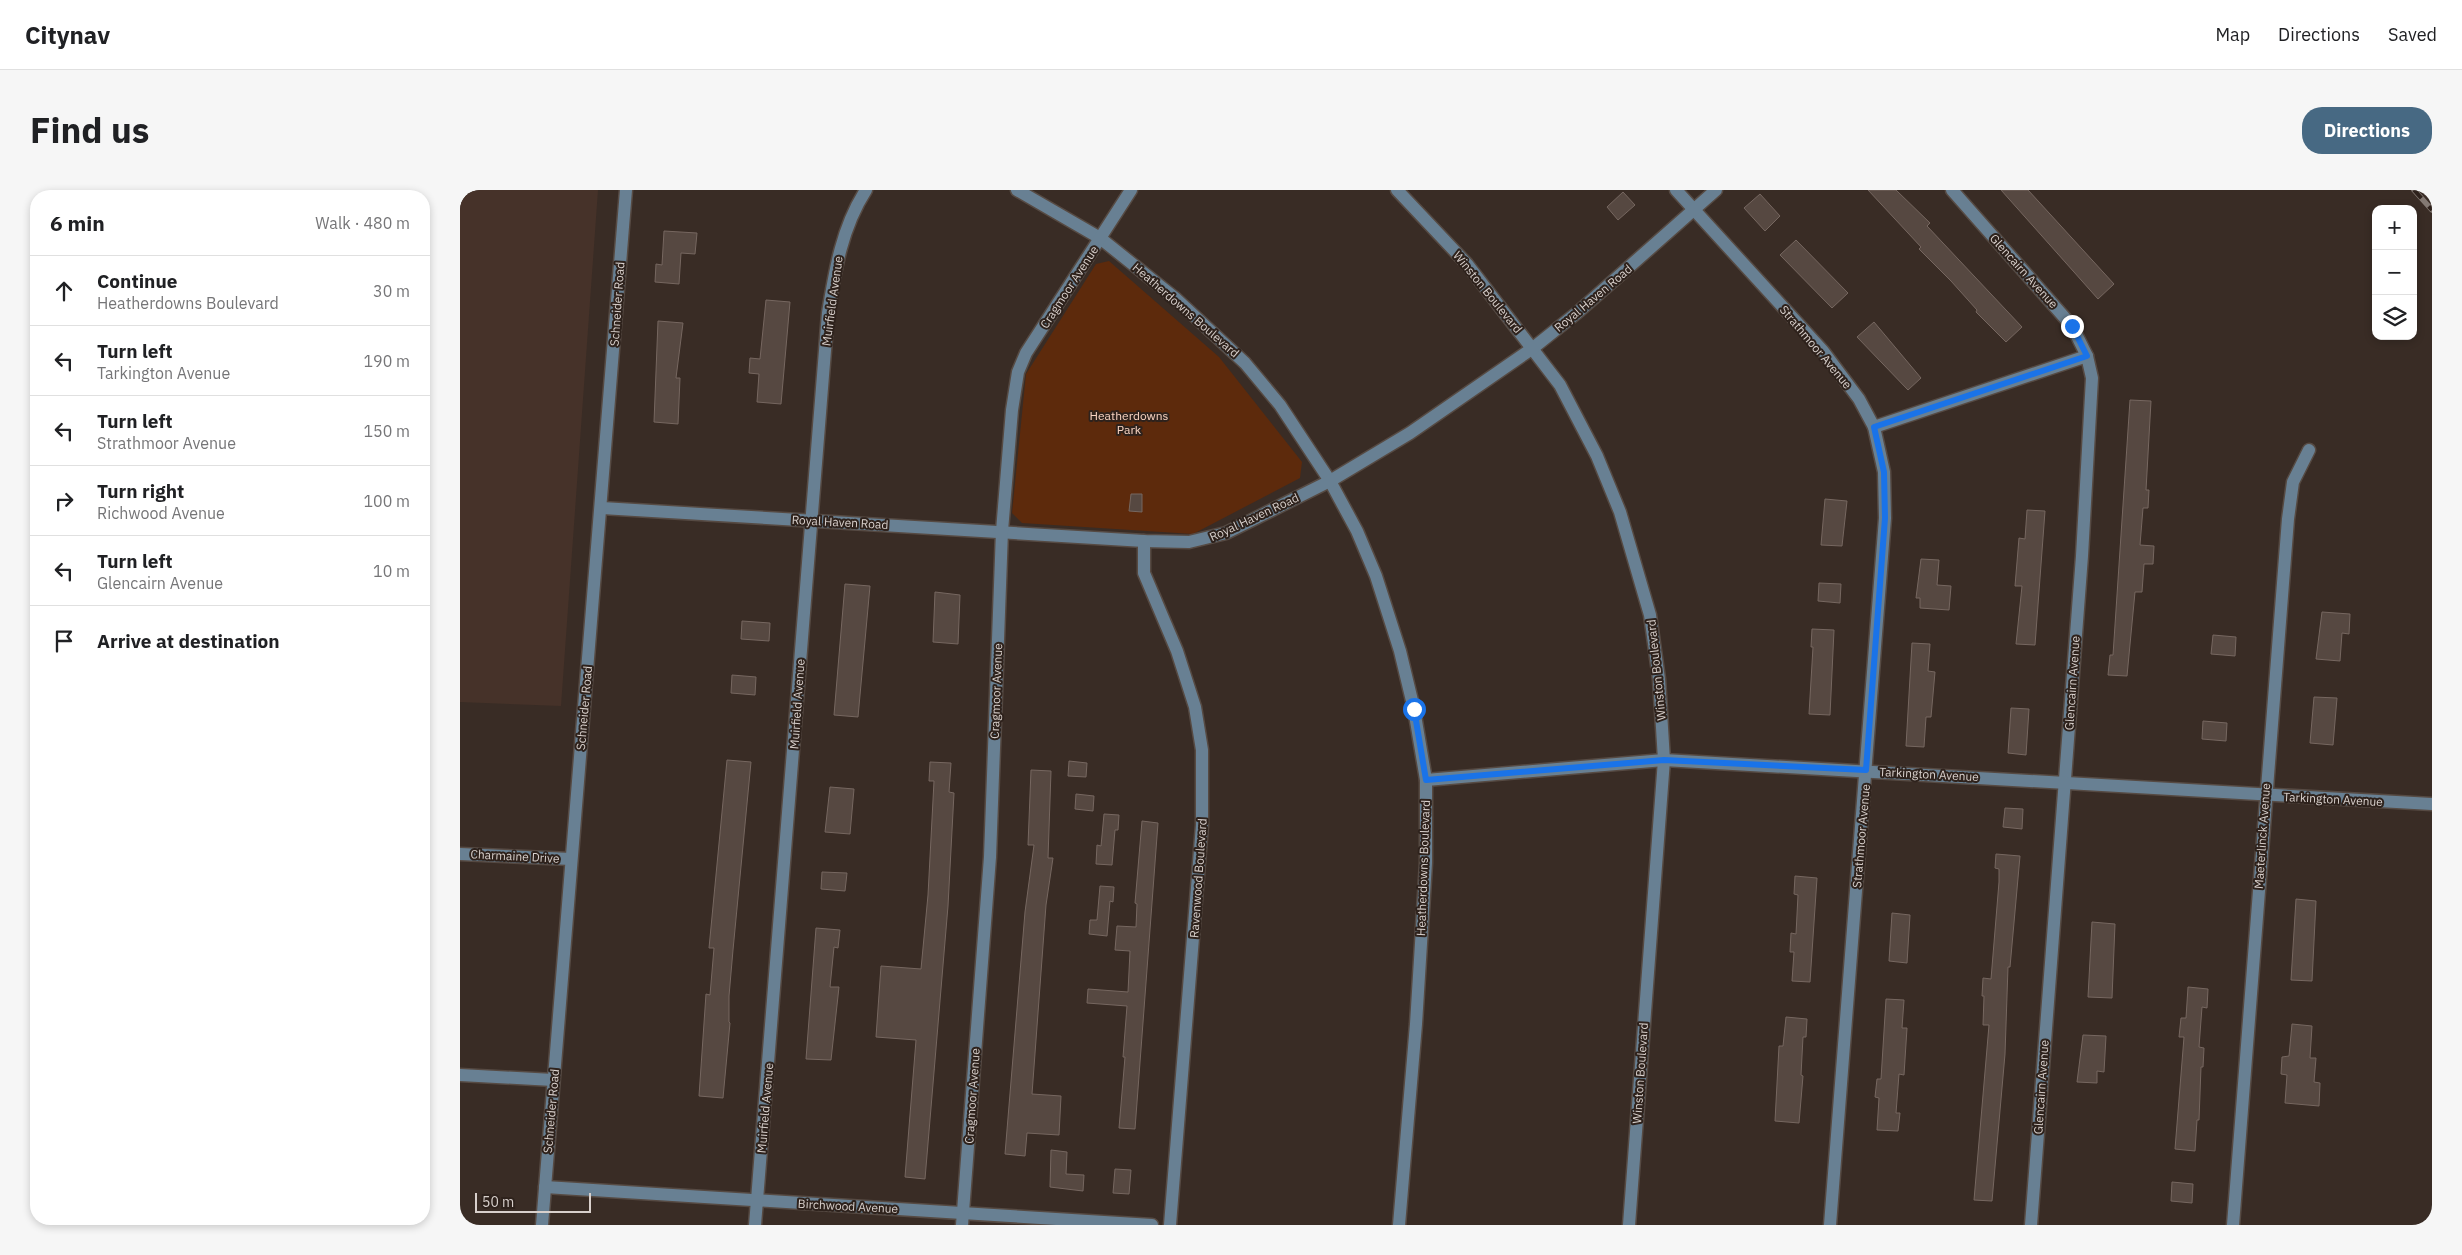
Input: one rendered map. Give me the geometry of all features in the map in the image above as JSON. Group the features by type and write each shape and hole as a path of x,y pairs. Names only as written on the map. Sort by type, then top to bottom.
{"street":[{"name":"Schneider Road","path":"542,1225 571,859 602,508 626,190"},
{"name":"Muirfield Avenue","path":"755,1225 828,313 834,274 850,220 866,190"},
{"name":"Heatherdowns Boulevard","path":"1017,190 1100,238 1175,298 1245,363 1280,405 1330,481 1358,532 1376,576 1400,651 1414,709 1426,780 1425,882 1416,1024 1399,1225"},
{"name":"Cragmoor Avenue","path":"963,1219 990,857 1002,531 1012,410 1018,372 1026,353 1131,190"},
{"name":"Winston Boulevard","path":"1397,190 1468,264 1560,384 1580,421 1623,520 1655,638 1664,760 1629,1225"},
{"name":"Strathmoor Avenue","path":"1676,190 1823,351 1859,399 1874,427 1884,472 1885,518 1830,1225"},
{"name":"Royal Haven Road","path":"602,508 1144,541 1189,542 1207,540 1226,533 1330,481 1410,433 1533,348 1611,284 1716,190"},
{"name":"Glencairn Avenue","path":"1952,190 2072,326 2087,356 2092,378 2065,782 2031,1225"},
{"path":"1874,427 2087,356"},
{"name":"Maeterlinck Avenue","path":"2233,1225 2265,795 2290,498 2293,482 2309,450"},
{"name":"Ravenwood Boulevard","path":"1144,541 1144,573 1177,651 1195,706 1202,750 1202,825 1170,1225"},
{"name":"Tarkington Avenue","path":"1426,780 1664,760 1866,770 2432,804"},
{"name":"Charmaine Drive","path":"460,854 571,859"},
{"path":"460,1075 553,1080"},
{"name":"Birchwood Avenue","path":"545,1187 757,1201 963,1219 1152,1225"}],"shaded area":[{"path":"460,190 598,190 561,706 460,702"}],"green space":[{"name":"Heatherdowns Park","path":"1109,261 1219,357 1302,462 1300,478 1193,534 1022,523 1012,513 1026,374 1096,264"}],"building":[{"path":"1868,190 1896,190 1930,223 1927,226 2022,327 2006,342 1976,312 1977,310 1919,249 1921,247"},
{"path":"2001,190 2028,190 2114,284 2098,299"},
{"path":"1623,192 1635,205 1618,220 1607,207"},
{"path":"1760,194 1780,216 1765,231 1744,208"},
{"path":"664,231 697,233 695,254 681,253 679,284 655,282 656,264 662,265"},
{"path":"1796,240 1848,293 1832,308 1780,255"},
{"path":"766,300 790,302 781,404 757,402 759,374 749,373 750,358 760,359"},
{"path":"658,321 683,323 676,378 680,378 678,424 654,422"},
{"path":"1874,322 1921,378 1908,390 1857,337"},
{"path":"2130,400 2151,401 2146,490 2149,490 2148,508 2143,508 2140,545 2154,546 2153,564 2144,564 2142,592 2135,592 2127,676 2108,675 2110,655 2113,655"},
{"path":"1131,494 1142,494 1142,512 1129,511"},
{"path":"1825,499 1847,501 1842,546 1821,545"},
{"path":"2027,510 2045,511 2035,645 2016,644 2022,586 2015,586 2019,538 2025,539"},
{"path":"1921,559 1939,560 1937,585 1951,586 1949,610 1920,608 1920,598 1916,598"},
{"path":"1819,583 1841,584 1840,603 1818,601"},
{"path":"845,584 870,586 858,717 834,715"},
{"path":"935,592 960,595 958,644 933,642"},
{"path":"2322,612 2350,614 2349,634 2342,633 2340,661 2316,659"},
{"path":"742,621 770,623 769,641 741,639"},
{"path":"1812,629 1834,630 1830,715 1809,714 1813,647 1811,647"},
{"path":"2213,635 2236,637 2235,656 2211,654"},
{"path":"1912,643 1930,644 1928,671 1935,672 1931,717 1926,717 1924,747 1906,746"},
{"path":"732,675 756,677 755,695 731,693"},
{"path":"2314,697 2337,698 2333,745 2310,743"},
{"path":"2011,708 2029,709 2026,755 2008,753"},
{"path":"2203,721 2227,723 2226,741 2202,739"},
{"path":"727,760 751,762 729,996 730,1023 723,1098 699,1096 706,994 710,995 714,948 709,948"},
{"path":"1069,761 1087,763 1086,777 1068,776"},
{"path":"930,762 951,763 949,792 954,793 948,906 925,1179 905,1177 916,1040 876,1037 881,966 921,969 928,895 934,781 929,781"},
{"path":"1031,770 1051,771 1048,858 1053,858 1046,905 1032,1094 1061,1096 1059,1135 1027,1133 1025,1156 1005,1154 1025,912 1034,845 1028,845"},
{"path":"830,787 854,789 850,834 825,832"},
{"path":"1076,794 1094,796 1093,811 1075,809"},
{"path":"2005,808 2023,809 2022,829 2003,827"},
{"path":"1104,814 1119,815 1118,830 1115,830 1112,865 1096,864 1097,845 1101,846"},
{"path":"1142,821 1158,823 1135,1129 1119,1128 1127,1006 1087,1003 1088,989 1128,992 1130,951 1115,950 1117,926 1136,927 1137,904 1135,903"},
{"path":"1996,854 2020,856 2010,967 2008,967 2005,1054 1992,1201 1974,1200 1989,1025 1983,1025 1983,978 1991,979 1999,882 1999,869 1995,868"},
{"path":"822,872 847,873 845,891 821,889"},
{"path":"1795,876 1817,878 1810,982 1792,981 1794,952 1790,952 1791,933 1796,934 1798,895 1794,894"},
{"path":"1100,886 1114,887 1113,902 1110,901 1107,936 1089,934 1090,920 1097,920"},
{"path":"2296,899 2316,901 2312,981 2291,980"},
{"path":"1892,913 1910,915 1907,963 1889,961"},
{"path":"2092,922 2115,924 2112,998 2088,997"},
{"path":"816,928 840,930 838,948 834,947 830,987 839,987 831,1060 806,1059"},
{"path":"2188,987 2208,989 2207,1008 2202,1007 2199,1047 2204,1048 2195,1151 2175,1149 2184,1037 2179,1037 2181,1018 2186,1018"},
{"path":"1886,999 1904,1000 1902,1028 1907,1028 1904,1075 1899,1074 1896,1113 1900,1113 1898,1131 1877,1130 1879,1098 1875,1097 1877,1079 1881,1079"},
{"path":"1786,1017 1807,1019 1806,1037 1803,1037 1801,1075 1803,1076 1799,1123 1775,1121 1779,1046 1783,1046"},
{"path":"2292,1024 2312,1026 2310,1058 2316,1058 2314,1082 2320,1083 2319,1106 2285,1103 2287,1075 2281,1074 2282,1057 2289,1056"},
{"path":"2083,1035 2106,1036 2104,1072 2097,1071 2097,1083 2077,1082"},
{"path":"1051,1150 1067,1152 1066,1174 1084,1175 1083,1191 1050,1187"},
{"path":"1115,1169 1131,1170 1129,1194 1113,1193"},
{"path":"2172,1182 2193,1184 2192,1203 2171,1201"}],"railway":[{"path":"2414,190 2432,210"}],"route":[{"path":"1414,709 1426,780 1664,760 1866,770 1885,518 1884,472 1874,427 2087,356 2072,326"}]}
